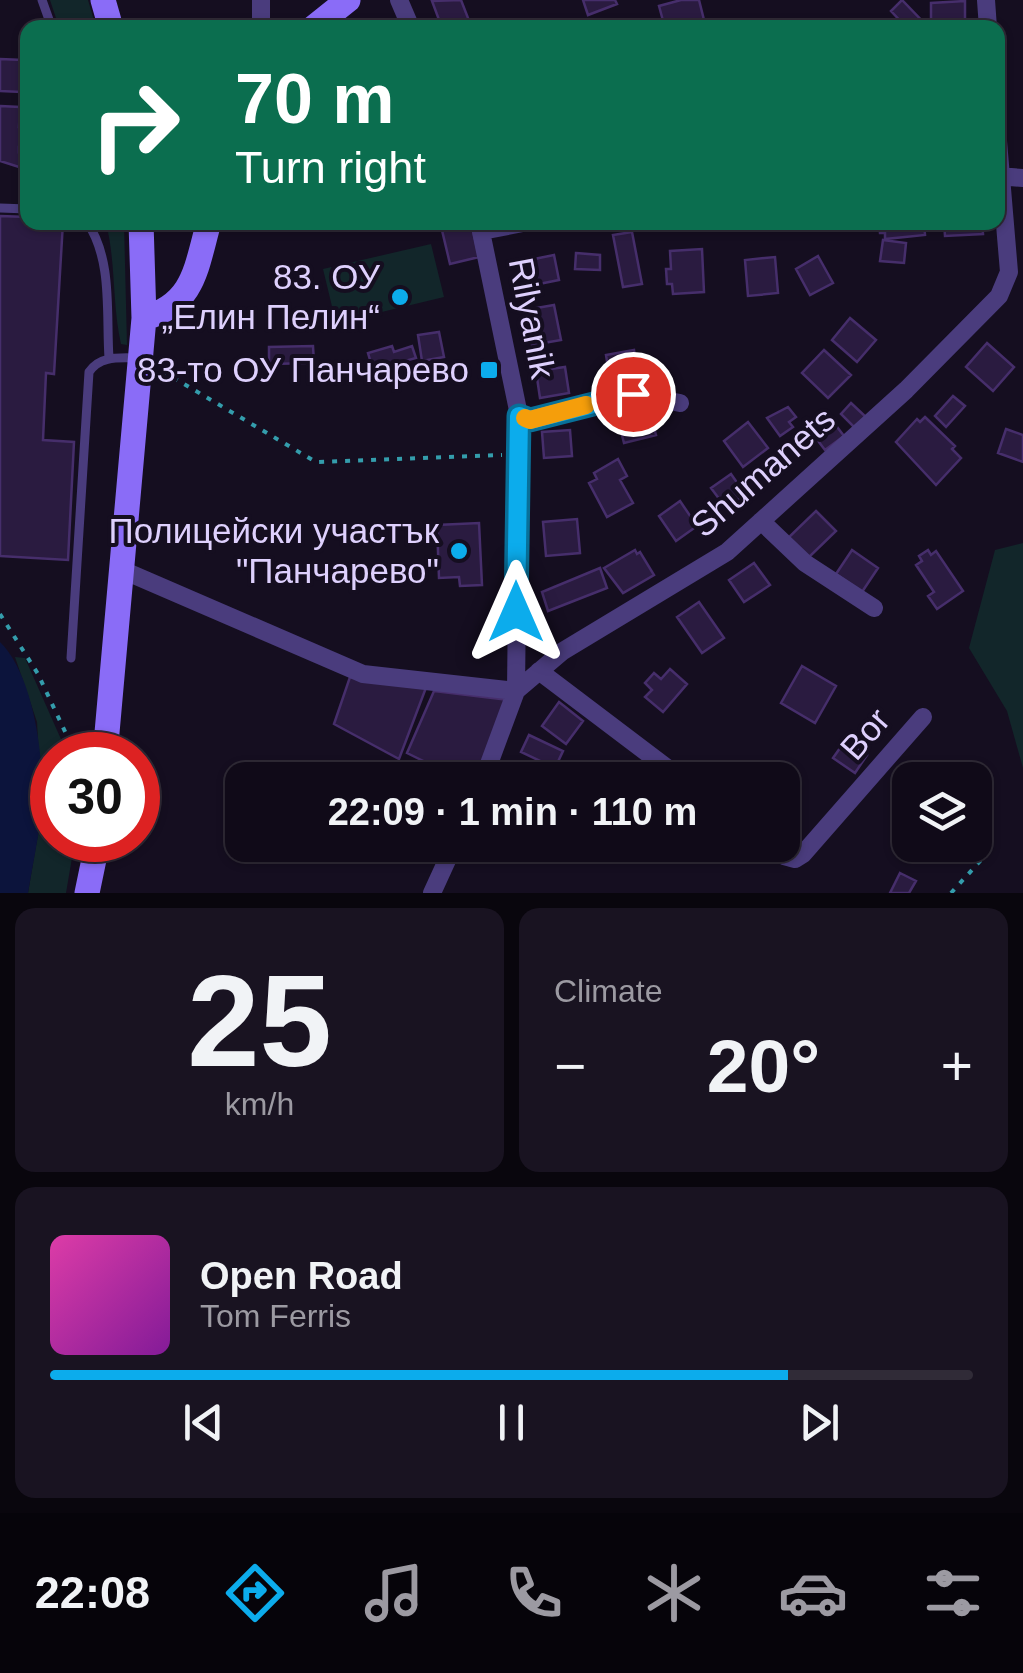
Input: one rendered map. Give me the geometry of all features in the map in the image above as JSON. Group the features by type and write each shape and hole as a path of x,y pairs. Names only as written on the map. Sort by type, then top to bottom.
{"main road":[{"path":"323,20 348,0"},
{"path":"107,732 144,318 140,230"},
{"path":"144,318 166,312 190,286 207,230"},
{"path":"87,893 93,862"}],"street":[{"name":"Rilyanik","path":"481,230 519,416 516,690 490,762"},
{"name":"Shumanets","path":"516,690 563,650 726,552 906,390 1000,296 1009,272 1005,230"},
{"path":"519,416 530,420 633,394 680,404"},
{"path":"761,521 804,564 874,608"},
{"path":"120,568 364,674 516,690"},
{"path":"539,672 659,762"},
{"name":"Bor","path":"800,856 923,717"},
{"path":"432,893 446,862"}],"lane":[{"path":"92,230 103,258 109,358"},
{"path":"72,658 89,372 95,363 109,358 140,358"}],"path":[{"path":"140,358 316,462 517,454"},
{"path":"0,614 38,674 65,732"},
{"path":"951,893 979,862"}],"green space":[{"path":"50,0 88,0 94,20 57,20"},
{"path":"107,230 124,230 127,345 121,344 118,329"},
{"path":"431,244 444,297 336,323 323,269"},
{"path":"1023,543 1023,768 1007,711 969,648 995,550"},
{"path":"15,657 25,658 58,732 38,732"},
{"path":"33,862 71,862 66,893 28,893"}],"shaded area":[{"path":"0,642 22,676 37,732 30,732 30,862 33,862 28,893 0,893"}],"building":[{"path":"461,0 468,18 439,20 432,1"},
{"path":"583,0 615,0 617,4 588,15"},
{"path":"699,0 704,20 663,20 659,6"},
{"path":"902,0 921,20 899,20 891,11"},
{"path":"965,1 965,20 931,20 931,3"},
{"path":"0,59 20,60 20,92 0,91"},
{"path":"0,106 20,107 20,165 0,161"},
{"path":"0,216 20,217 20,230 63,230 54,374 46,373 43,440 74,442 68,560 0,556"},
{"path":"442,230 473,230 479,257 450,264"},
{"path":"880,230 925,230 925,235 885,239 885,233"},
{"path":"945,230 983,230 983,234 945,236"},
{"path":"632,232 642,284 623,287 613,235"},
{"path":"883,240 906,243 904,263 880,261"},
{"path":"702,249 704,292 673,294 672,284 667,284 670,251"},
{"path":"576,253 600,255 600,270 575,269"},
{"path":"554,255 559,280 534,285 529,260"},
{"path":"818,256 833,283 810,295 796,269"},
{"path":"775,257 778,293 748,296 745,260"},
{"path":"554,305 561,340 532,345 525,310"},
{"path":"850,318 876,340 857,362 832,340"},
{"path":"439,332 444,357 422,361 418,335"},
{"path":"987,343 1014,367 993,391 966,367"},
{"path":"313,346 314,363 269,364 269,347"},
{"path":"392,346 394,352 412,346 416,358 373,370 368,353"},
{"path":"634,350 639,383 611,387 606,355"},
{"path":"824,350 851,375 828,398 802,373"},
{"path":"565,367 569,393 540,398 536,371"},
{"path":"953,396 965,406 946,427 935,416"},
{"path":"851,403 867,418 856,429 841,414"},
{"path":"788,407 796,417 789,422 793,427 780,436 767,418"},
{"path":"649,408 656,435 624,443 617,416"},
{"path":"828,415 844,436 825,450 809,429"},
{"path":"925,417 955,446 952,449 961,458 936,485 896,442 917,419 920,422"},
{"path":"748,422 768,448 743,467 724,441"},
{"path":"1006,429 1023,435 1023,462 998,453"},
{"path":"570,430 572,456 544,458 542,432"},
{"path":"618,459 627,476 620,480 633,503 607,517 589,483 597,479 594,473"},
{"path":"731,474 745,494 726,508 711,488"},
{"path":"680,501 697,526 676,541 659,516"},
{"path":"816,511 836,531 807,559 787,539"},
{"path":"577,519 580,553 546,556 543,522"},
{"name":"Полицейски участък \"Панчарево\"","path":"479,523 482,585 460,586 459,577 439,578 437,525"},
{"path":"635,550 654,575 623,593 604,568"},
{"path":"852,550 878,568 862,592 836,574"},
{"path":"928,550 931,555 936,551 963,591 937,609 928,596 934,592 916,565 922,561 919,556"},
{"path":"754,563 770,585 744,602 729,580"},
{"path":"600,568 607,588 548,611 542,592"},
{"path":"699,602 724,638 702,653 677,617"},
{"path":"802,666 836,686 815,723 781,703"},
{"path":"670,669 687,684 663,712 645,697 652,690 645,683 654,673 661,679"},
{"path":"350,677 427,685 399,759 334,724"},
{"path":"434,691 509,700 484,762 425,762 407,753"},
{"path":"559,702 583,721 566,744 542,726"},
{"path":"529,735 563,751 558,762 542,762 521,752"},
{"path":"845,741 867,755 855,773 833,758"},
{"path":"900,873 916,881 909,893 890,893"}],"slow traffic":[{"path":"525,418 586,405"}],"place":[{"name":"83. ОУ „Елин Пелин“","path":"400,297"},
{"name":"83-то ОУ Панчарево","path":"489,370"},
{"name":"Полицейски участък \"Панчарево\"","path":"459,551"}],"route":[{"path":"516,612 519,416 530,420 633,394"}]}
